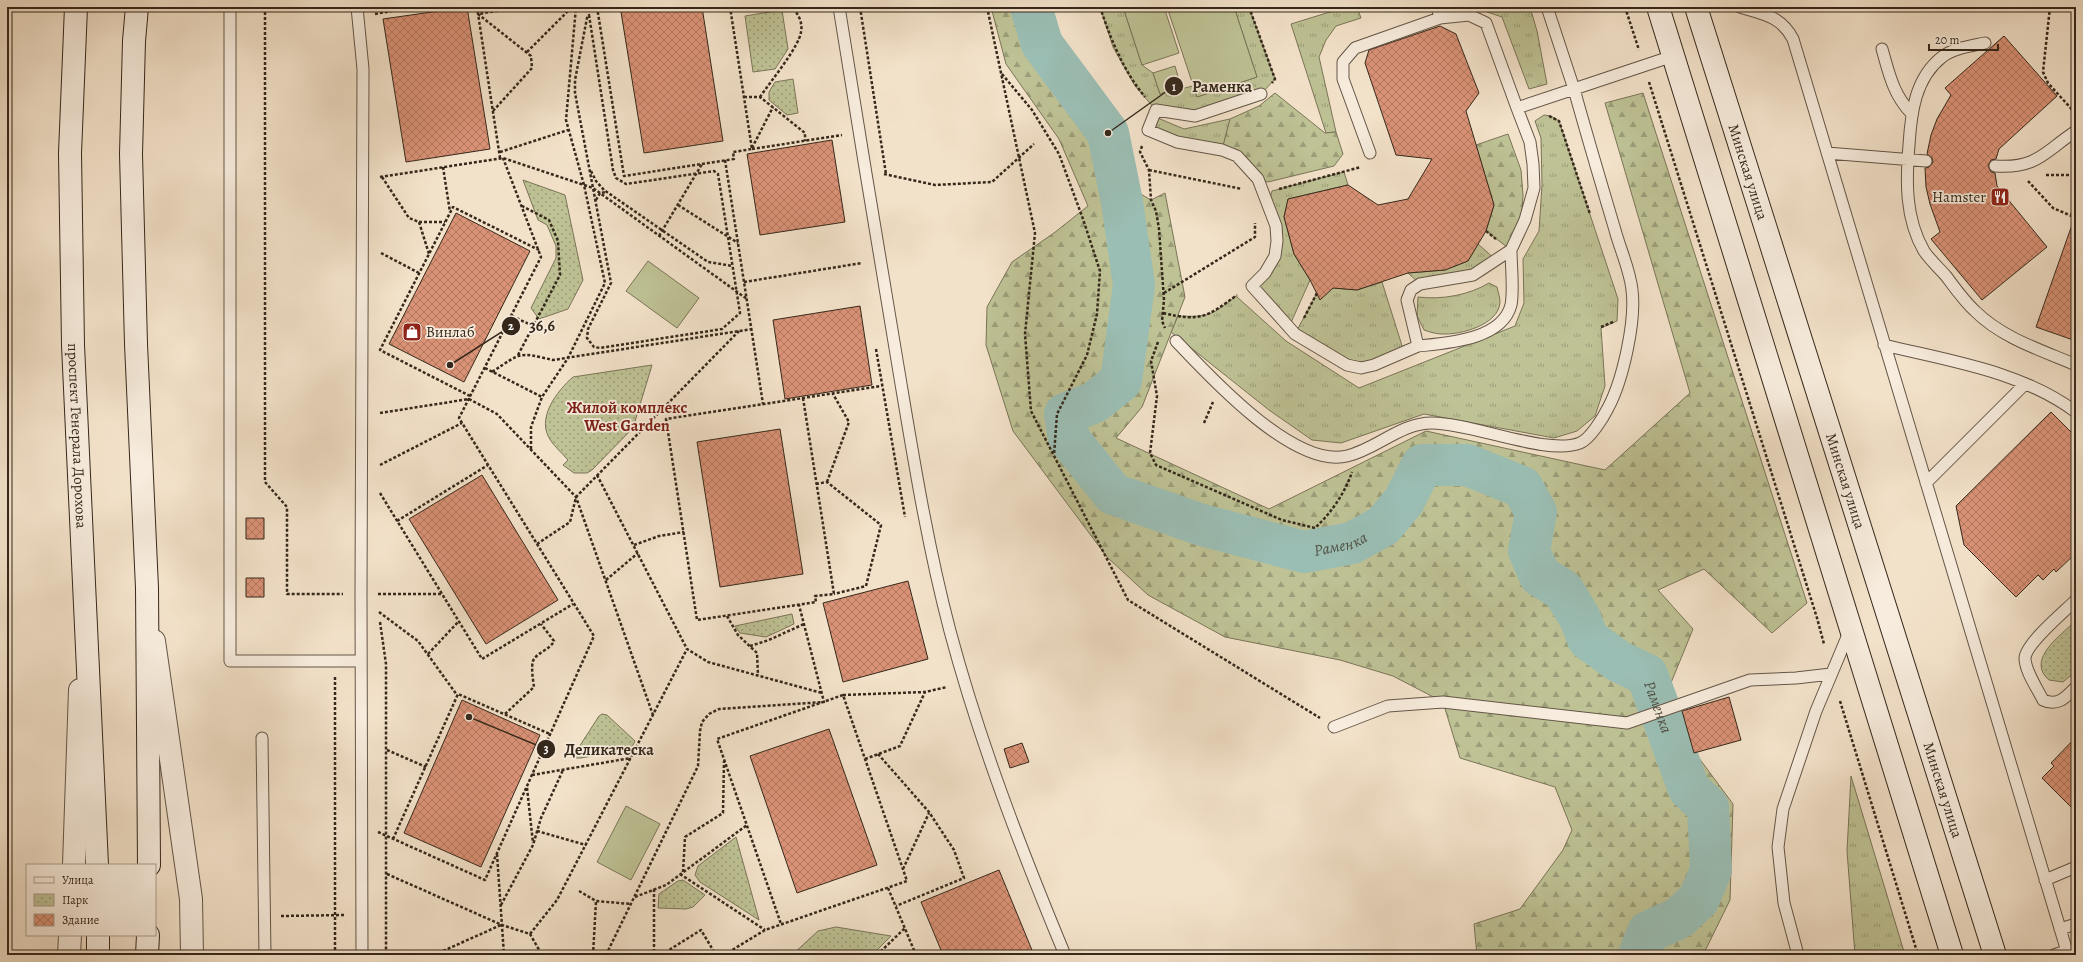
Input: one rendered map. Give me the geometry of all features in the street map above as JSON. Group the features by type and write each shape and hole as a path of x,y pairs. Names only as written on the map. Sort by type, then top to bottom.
{"main road":[{"name":"проспект Генерала Дорохова","path":"76,7 70,153 73,345 98,864"},
{"path":"137,7 134,41 131,154 136,344 147,588 148,864"},
{"path":"1658,7 1952,955"},
{"name":"Минская улица","path":"1696,7 1995,955"},
{"path":"147,588 191,899 192,955"},
{"path":"74,864 84,591"},
{"path":"69,955 70,936"},
{"path":"98,936 98,955"},
{"path":"148,936 148,955"}],"lane":[{"path":"230,7 230,661 360,661"},
{"path":"358,7 363,68 360,594 362,955"},
{"path":"839,7 864,169 920,498 950,630 974,716 1003,801 1065,955"},
{"path":"1173,339 1219,387 1238,404 1292,444 1328,457 1347,456 1419,423 1449,423 1552,446 1581,443 1600,423 1617,390 1631,326 1632,290 1574,89 1547,7"},
{"path":"1740,7 1774,18 1788,30 1793,39 2067,953 2054,955"},
{"path":"1261,94 1195,116 1156,110 1148,130 1177,142 1222,150 1237,156 1258,180 1276,226 1277,241 1275,256 1265,273 1252,286 1295,334 1347,365 1361,368 1374,365 1418,346 1465,341 1498,326 1510,306 1511,250 1525,220 1534,188 1533,164 1526,132 1486,23 1469,15 1438,12 1355,48 1343,62 1343,79 1370,153"},
{"path":"1985,43 1948,53 1936,62 1922,82 1911,113 1906,183 1907,198 1916,230 1925,251 1974,310 1986,321 2010,336 2076,365"},
{"path":"1882,49 1894,89 1903,104 1911,113"},
{"path":"1517,108 1673,56"},
{"path":"1995,166 2019,171 2047,154 2076,131"},
{"path":"1827,153 1926,161"},
{"path":"1418,346 1407,300 1412,290 1420,284 1473,275 1511,250"},
{"path":"1884,345 1975,367 2025,384 2076,412"},
{"path":"1926,483 2025,384"},
{"path":"2076,600 2030,646 2025,657 2026,665 2043,700 2054,704 2060,702 2076,687"},
{"path":"1798,955 1784,903 1778,847 1783,809 1816,711 1851,627"},
{"path":"1334,727 1388,706 1443,702 1628,723 1750,680 1796,678 1832,674"},
{"path":"262,738 265,955"},
{"path":"2045,880 2076,867"},
{"path":"2060,929 2076,924"}],"path":[{"path":"265,7 265,482 287,507 287,594 442,594"},
{"path":"375,7 376,21"},
{"path":"375,14 392,11 393,7"},
{"path":"361,825 485,880 594,636 459,418 541,257 522,205 500,152 477,7"},
{"path":"478,14 522,7"},
{"path":"527,52 572,7"},
{"path":"531,450 531,427 542,397 568,358 605,283 584,185 566,120 576,7"},
{"path":"597,7 624,176 734,159 733,152 752,148 842,135"},
{"path":"730,7 752,148"},
{"path":"760,97 800,40 802,24 799,16 792,7"},
{"path":"860,7 886,174"},
{"path":"987,7 1035,233 1025,334 1031,411 1128,600 1334,727"},
{"path":"1100,7 1113,46 1136,86 1156,110"},
{"path":"1249,7 1275,79 1261,94"},
{"path":"1625,7 1818,618 1832,674 1918,955"},
{"path":"2050,7 2043,72 2048,83 2076,115"},
{"path":"478,14 531,56 532,68 493,111"},
{"path":"589,15 613,170 616,178 626,184 696,174 714,171 718,174 740,313 722,329 600,348 594,347 587,338 588,329 611,283 575,92 575,80 587,18 589,15"},
{"path":"1001,74 1032,110 1059,154 1100,271 1097,314 1087,355 1056,414 1054,456"},
{"path":"744,97 760,97 805,133 805,141"},
{"path":"752,148 773,107"},
{"path":"1526,132 1535,121 1544,115 1551,116 1559,121 1591,217"},
{"path":"500,152 568,130"},
{"path":"1148,130 1140,152 1149,170 1151,200 1156,211 1160,229 1164,293 1162,321 1173,339 1158,342 1151,361 1157,396 1150,454 1156,465 1282,520 1315,528 1329,515 1350,480 1354,467"},
{"path":"864,169 935,185 992,182 1034,144"},
{"path":"1263,193 1366,166 1370,153"},
{"path":"363,180 502,158 593,188 747,299"},
{"path":"725,160 764,404"},
{"path":"659,236 702,164"},
{"path":"443,168 450,214"},
{"path":"589,168 596,181 610,194 708,262 732,266"},
{"path":"382,170 382,185"},
{"path":"1149,170 1241,188 1244,193"},
{"path":"2019,171 2076,175"},
{"path":"2019,171 2053,208 2076,218"},
{"path":"382,177 409,218 419,222 445,222"},
{"path":"595,202 596,197 600,193 605,192 610,194"},
{"path":"2071,216 2076,197"},
{"path":"518,355 560,274 558,241 549,220 522,205"},
{"path":"678,205 738,243"},
{"path":"380,350 453,207 539,250"},
{"path":"1164,293 1255,237 1255,220"},
{"path":"419,222 429,254"},
{"path":"381,246 381,261"},
{"path":"381,253 419,273"},
{"path":"744,282 862,263"},
{"path":"1163,313 1178,316 1205,317 1220,309 1252,286"},
{"path":"1295,334 1317,294"},
{"path":"512,316 533,326"},
{"path":"1601,328 1617,320"},
{"path":"492,372 518,355 525,354 553,360 752,329"},
{"path":"537,544 570,522 576,497 739,331"},
{"path":"380,342 380,358"},
{"path":"380,350 470,396"},
{"path":"485,368 542,397"},
{"path":"816,484 827,482 881,525 866,586 834,594 815,596 816,602 697,620 666,420 881,386"},
{"path":"827,482 849,422 833,394"},
{"path":"803,398 834,594"},
{"path":"380,413 469,399 497,414 576,497 653,715"},
{"path":"380,405 380,420"},
{"path":"380,466 462,423"},
{"path":"380,458 380,472"},
{"path":"397,521 488,465"},
{"path":"598,475 687,649 708,662 822,693"},
{"path":"379,486 379,500"},
{"path":"379,492 482,660 574,604"},
{"path":"634,546 659,536 684,532"},
{"path":"606,580 638,553"},
{"path":"379,586 379,600"},
{"path":"799,605 824,702"},
{"path":"378,606 386,664 386,955"},
{"path":"378,612 418,641 457,695 458,694 550,734"},
{"path":"727,616 738,635 757,653 758,675"},
{"path":"428,654 459,621"},
{"path":"504,714 534,687 533,661 552,646 554,641 541,624"},
{"path":"750,646 769,640 804,624"},
{"path":"530,934 557,900 687,649"},
{"path":"335,661 335,955"},
{"path":"781,924 717,739 843,695 925,692 947,687"},
{"path":"865,759 900,746 925,692"},
{"path":"393,839 457,695"},
{"path":"724,955 765,930 907,881 843,695"},
{"path":"606,955 698,766 702,722 709,714 719,709 824,702"},
{"path":"387,750 426,766"},
{"path":"878,754 929,812 954,850 964,878 896,906"},
{"path":"532,775 631,758"},
{"path":"682,873 685,837 723,813 724,758"},
{"path":"501,905 533,845 537,831 563,770"},
{"path":"527,787 533,845"},
{"path":"903,869 929,812"},
{"path":"635,897 666,885 747,825"},
{"path":"537,831 586,845"},
{"path":"497,854 504,955"},
{"path":"682,873 765,930"},
{"path":"386,874 502,925 530,934 542,955"},
{"path":"888,888 916,955"},
{"path":"654,889 654,955"},
{"path":"579,891 596,901 631,904"},
{"path":"593,955 592,946 596,901"},
{"path":"264,916 386,915"},
{"path":"434,955 502,925"},
{"path":"877,955 905,928"},
{"path":"661,955 701,930 716,955"}],"green space":[{"path":"991,7 1031,7 1042,44 1108,133 1118,181 1151,200 1165,193 1185,297 1142,407 1116,438 1269,509 1426,431 1605,470 1690,393 1605,103 1643,93 1807,603 1772,633 1704,569 1658,590 1693,629 1666,695 1693,750 1733,804 1730,900 1703,955 1477,955 1474,924 1520,909 1563,850 1572,830 1555,787 1460,758 1443,702 1393,676 1340,660 1225,637 1148,595 1107,557 1013,431 986,345 987,307 1012,262 1054,233 1088,206 1059,139 1006,64"},
{"path":"1100,7 1123,7 1142,65 1153,73 1160,94 1193,86 1197,97 1257,77 1234,7 1249,7 1275,79 1261,94 1195,116 1156,110 1135,86 1113,47"},
{"path":"1123,7 1164,7 1179,53 1142,65"},
{"path":"1167,7 1234,7 1257,77 1197,97"},
{"path":"1346,7 1357,7 1361,18 1336,26 1326,40 1319,57 1336,132 1326,133 1291,24"},
{"path":"1472,7 1530,7 1537,31 1547,84 1529,89 1502,17"},
{"path":"782,10 788,49 775,69 753,72 745,16"},
{"path":"1175,66 1181,87 1160,94 1153,73"},
{"path":"793,79 798,113 787,115 769,100 769,92 775,82"},
{"path":"1275,93 1325,133 1336,132 1343,154 1334,166 1268,182 1258,179 1222,150 1230,119 1259,106"},
{"path":"1544,115 1551,116 1559,121 1618,299 1617,321 1601,328 1605,386 1595,416 1577,431 1554,438 1424,414 1341,443 1312,440 1269,410 1171,332 1178,316 1197,316 1209,314 1221,308 1236,296 1286,341 1359,388 1515,326 1524,303 1523,259 1539,231 1542,185 1541,138 1535,121"},
{"path":"1153,116 1184,129 1230,119 1222,150 1148,130"},
{"path":"1508,134 1521,170 1523,195 1521,229 1511,250 1486,231 1494,205 1476,145"},
{"path":"1344,172 1348,185 1288,199 1284,217 1294,254 1310,280 1289,327 1252,286 1275,256 1268,206 1272,191"},
{"path":"523,180 565,195 583,280 568,309 539,319 531,308 556,258 556,246 547,225 538,220"},
{"path":"1478,244 1496,260 1473,275 1420,284 1408,273 1445,270 1468,261"},
{"path":"648,261 699,298 677,328 626,291"},
{"path":"1382,282 1404,352 1361,368 1295,334 1317,293 1325,295 1333,288 1357,290"},
{"path":"1489,283 1497,287 1500,302 1498,310 1493,317 1477,327 1459,333 1438,334 1424,330 1417,316 1418,297 1436,298 1455,296 1473,291"},
{"path":"652,365 633,428 592,470 587,473 574,473 563,465 568,460 554,446 547,433 545,424 550,406 567,383 573,377"},
{"path":"792,614 794,624 766,637 740,633 735,626"},
{"path":"2076,620 2076,671 2063,682 2049,680 2043,672 2041,664 2043,656 2055,640"},
{"path":"602,714 607,715 635,741 631,749 581,758 572,758 599,716"},
{"path":"1851,776 1905,955 1855,955 1847,851"},
{"path":"626,806 660,824 631,880 597,862"},
{"path":"736,837 759,920 700,882 695,875 698,866"},
{"path":"683,880 705,895 693,907 686,909 658,908 659,894 678,881"},
{"path":"836,927 891,936 872,955 792,955 818,931"}],"building":[{"path":"467,7 490,149 406,162 383,19"},
{"path":"651,7 702,7 723,141 644,153 621,12"},
{"path":"1440,26 1456,34 1479,93 1466,111 1494,205 1486,231 1468,261 1445,270 1408,273 1357,290 1333,288 1320,300 1294,254 1284,217 1288,199 1348,185 1378,205 1408,199 1432,159 1396,155 1365,63 1369,50"},
{"path":"2004,36 2057,96 1999,149 1996,159 1991,160 1988,166 1991,172 1995,173 1997,186 2047,247 1982,300 1931,239 1940,232 1930,204 1926,187 1925,168 1929,167 1933,162 1932,158 1927,154 1931,135 1937,119 1951,95 1945,88"},
{"path":"832,140 845,222 760,235 747,154"},
{"path":"456,213 530,251 464,382 389,344"},
{"path":"2073,222 2076,222 2076,341 2036,327"},
{"path":"860,306 872,385 785,399 773,320"},
{"path":"2051,412 2076,437 2076,553 2056,572 2054,569 2043,580 2038,575 2016,597 1964,545 1956,506"},
{"path":"780,429 803,574 720,587 697,442"},
{"path":"482,475 558,600 486,644 409,519"},
{"path":"246,518 264,518 264,539 246,539"},
{"path":"246,578 264,578 264,597 246,597"},
{"path":"908,581 928,659 843,682 823,603"},
{"path":"1729,697 1741,740 1694,753 1682,711"},
{"path":"462,700 540,735 481,867 404,833"},
{"path":"829,729 877,865 797,893 750,756"},
{"path":"2076,737 2076,812 2042,778 2054,766 2051,763"},
{"path":"1022,743 1029,762 1010,768 1004,749"},
{"path":"999,870 1034,955 943,955 921,902"}],"waterway":[{"name":"Раменка","path":"1031,7 1042,44 1108,133 1122,202 1134,285 1121,381 1095,402 1065,414 1069,439 1113,494 1202,525 1304,552 1352,543 1383,526 1404,501 1422,465 1467,465 1522,487 1536,512 1529,551 1540,576 1563,590 1580,618 1588,639 1618,661 1647,675 1689,789 1708,807 1711,870 1699,899 1679,918 1648,932 1639,955"}],"place":[{"name":"Раменка","path":"1108,133"},
{"name":"Hamster","path":"2000,197"},
{"name":"Винлаб","path":"412,332"},
{"name":"36,6","path":"450,365"},
{"name":"Деликатеска","path":"469,717"}],"district":[{"name":"Жилой комплекс West Garden","path":"627,416"}]}
